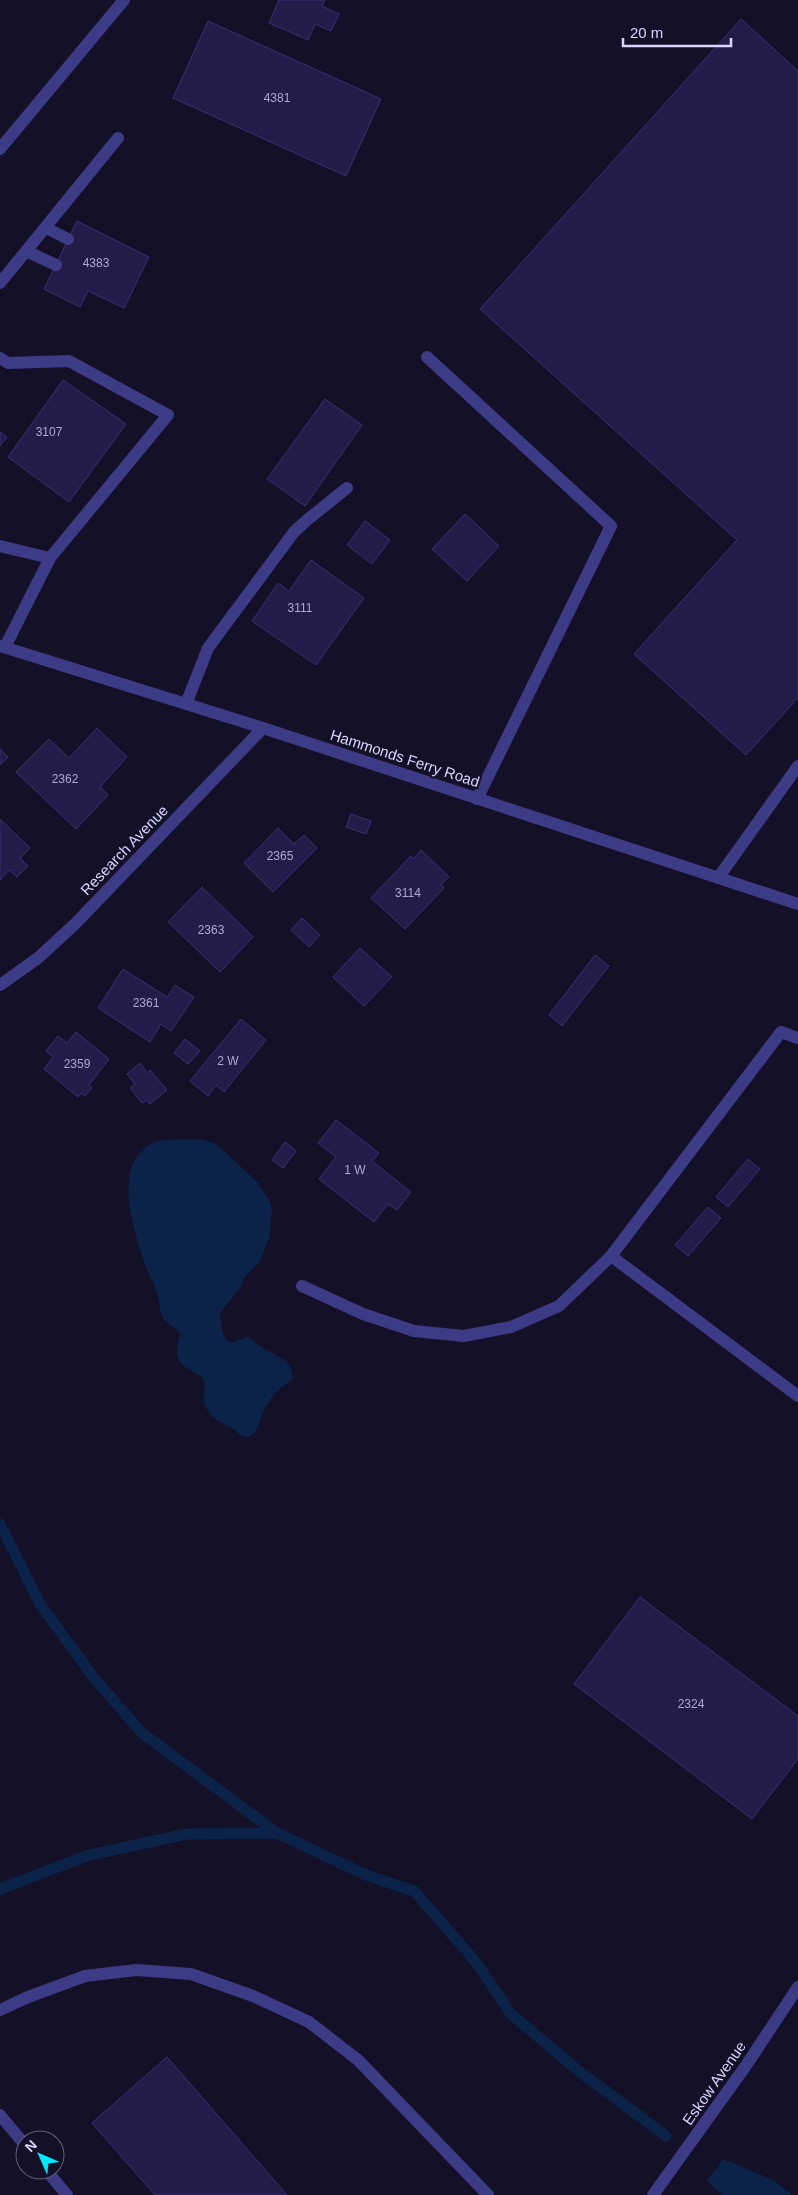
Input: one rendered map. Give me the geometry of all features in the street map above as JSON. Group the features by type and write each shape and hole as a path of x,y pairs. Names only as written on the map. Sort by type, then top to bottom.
{"street":[{"path":"0,150 124,0"},
{"path":"0,283 118,138"},
{"path":"46,228 68,238"},
{"path":"26,251 56,265"},
{"path":"0,358 8,363 69,361 168,415 50,558 3,646"},
{"path":"427,358 611,526 477,799"},
{"path":"186,704 208,648 294,532 347,488"},
{"path":"0,546 50,558"},
{"name":"Hammonds Ferry Road","path":"3,646 263,728 798,904"},
{"name":"Research Avenue","path":"0,986 38,958 76,923 263,728"},
{"path":"718,878 798,766"},
{"path":"302,1286 363,1314 414,1331 464,1336 511,1327 559,1306 610,1256 781,1032 798,1038"},
{"path":"610,1256 798,1396"},
{"path":"0,2010 28,1997 85,1976 136,1970 191,1974 253,1996 310,2022 358,2060 488,2195"},
{"name":"Eskow Avenue","path":"653,2195 740,2076 798,1987"},
{"path":"0,2115 15,2133"},
{"path":"54,2180 67,2195"}],"water":[{"path":"200,1139 211,1142 223,1150 258,1183 270,1202 272,1213 269,1238 260,1261 244,1278 240,1288 220,1313 222,1332 227,1341 233,1342 248,1337 284,1360 291,1368 292,1380 280,1388 268,1403 256,1431 250,1436 245,1437 212,1417 206,1408 204,1399 205,1386 202,1377 181,1363 177,1355 180,1333 165,1321 162,1315 157,1292 146,1268 136,1235 129,1202 131,1170 137,1157 147,1146 165,1140"},
{"path":"723,2159 773,2180 792,2195 722,2195 707,2181"}],"building":[{"path":"279,0 325,0 322,6 339,14 331,31 315,24 308,40 269,23"},
{"path":"741,19 798,71 798,698 746,755 634,654 737,540 480,309"},
{"path":"208,21 381,99 346,176 173,98"},
{"path":"77,221 149,257 124,308 88,291 80,307 44,289"},
{"path":"63,380 126,424 69,502 8,457"},
{"path":"325,399 362,425 305,506 267,479"},
{"path":"0,432 7,437 0,446"},
{"path":"465,514 499,546 467,581 432,549"},
{"path":"365,521 390,540 372,564 347,545"},
{"path":"311,560 364,598 316,665 252,621 278,583 289,591"},
{"path":"97,728 127,757 100,787 108,795 76,829 16,772 49,739 69,758"},
{"path":"0,749 8,757 0,765"},
{"path":"351,814 371,821 366,834 346,827"},
{"path":"0,819 30,848 20,858 28,866 17,877 9,870 0,880"},
{"path":"278,828 294,844 304,835 317,848 273,892 244,863"},
{"path":"421,850 449,877 441,885 444,888 405,929 371,898 411,856 413,859"},
{"path":"202,887 253,937 220,972 168,922"},
{"path":"302,918 320,935 309,947 291,930"},
{"path":"360,948 392,977 364,1006 333,977"},
{"path":"595,955 609,966 562,1026 549,1015"},
{"path":"123,969 167,997 175,985 194,997 171,1031 161,1024 150,1042 98,1008"},
{"path":"241,1019 266,1040 224,1092 216,1085 208,1096 190,1081"},
{"path":"76,1032 109,1059 89,1085 92,1088 85,1096 81,1093 78,1097 44,1069 53,1057 46,1051 58,1036 67,1043"},
{"path":"185,1039 200,1051 188,1064 174,1053"},
{"path":"140,1063 148,1073 150,1070 167,1090 150,1104 146,1100 142,1103 130,1088 135,1084 127,1074"},
{"path":"336,1120 379,1153 372,1161 411,1192 397,1210 388,1204 374,1222 319,1179 336,1157 318,1143"},
{"path":"285,1142 296,1151 283,1168 272,1160"},
{"path":"748,1159 760,1169 728,1207 716,1197"},
{"path":"708,1207 721,1218 688,1256 675,1245"},
{"path":"640,1597 798,1716 798,1759 752,1819 574,1684"},
{"path":"167,2057 287,2195 155,2195 92,2123"}],"waterway":[{"path":"0,1524 40,1604 94,1678 142,1733 277,1833 366,1875 414,1891 476,1962 511,2014 580,2072 666,2136"},
{"path":"0,1889 89,1855 187,1834 277,1833"}]}
